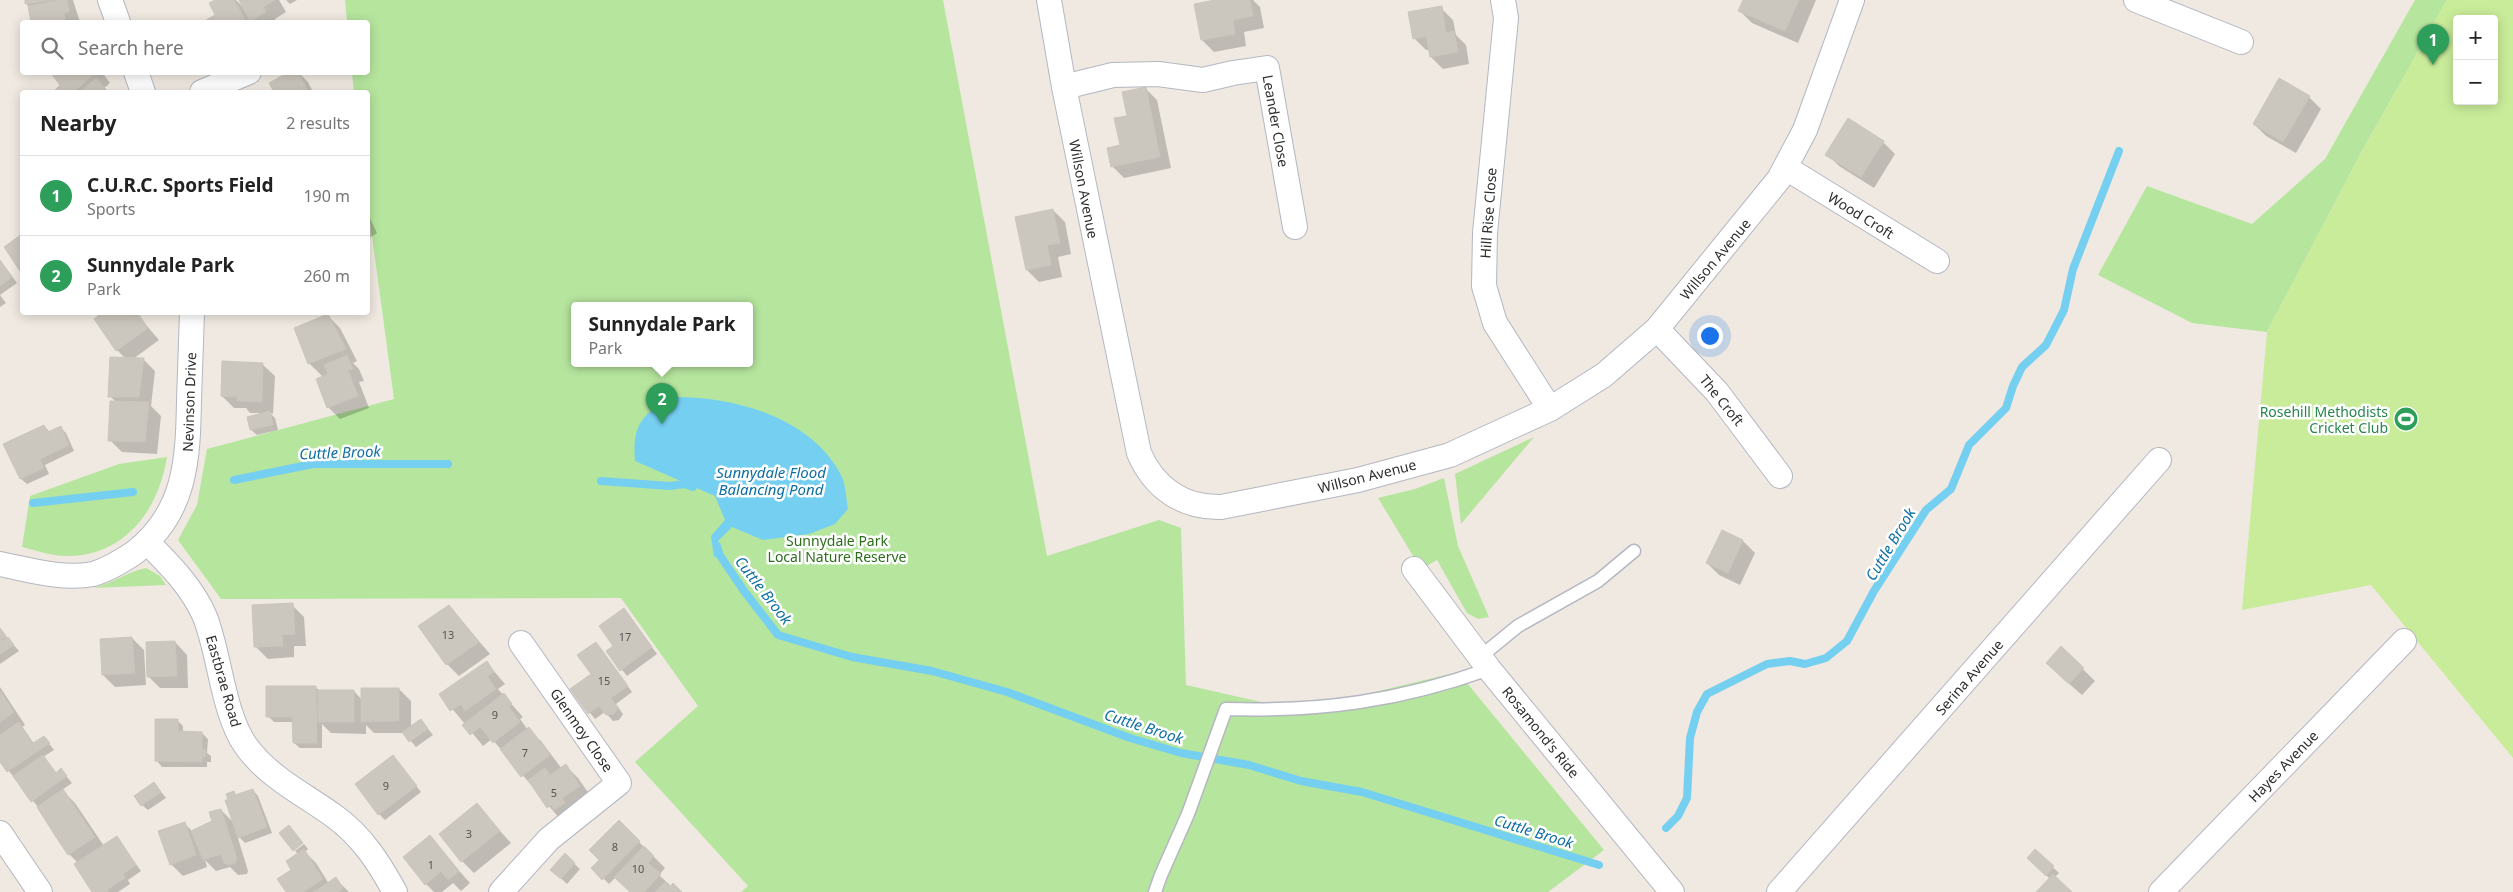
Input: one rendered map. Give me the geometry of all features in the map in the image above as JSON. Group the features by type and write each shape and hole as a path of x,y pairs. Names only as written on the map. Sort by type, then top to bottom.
{"street":[{"path":"110,0 117,20"},
{"name":"Willson Avenue","path":"1049,0 1064,87 1135,438 1148,472 1169,492 1193,505 1221,507 1358,480 1450,455 1550,409 1604,375 1657,328 1763,201 1786,168 1818,100 1852,0"},
{"name":"Hill Rise Close","path":"1503,0 1506,18 1485,233 1484,286 1495,322 1550,409"},
{"path":"2136,0 2241,42"},
{"name":"Leander Close","path":"1064,87 1113,75 1158,74 1203,80 1232,73 1267,68 1295,227"},
{"path":"137,75 141,90"},
{"path":"207,90 242,75"},
{"name":"Wood Croft","path":"1786,168 1937,261"},
{"name":"Nevinson Drive","path":"0,564 58,575 94,574 123,561 147,542 163,523 175,501 187,458 192,315"},
{"name":"The Croft","path":"1657,328 1722,397 1780,476"},
{"name":"Serina Avenue","path":"1779,892 2158,460"},
{"name":"Eastbrae Road","path":"147,542 175,571 192,594 204,616 215,648 232,716 244,744 271,772 298,794 335,816 364,842 395,892"},
{"name":"Rosamond's Ride","path":"1414,569 1484,663 1672,892"},
{"name":"Hayes Avenue","path":"2161,892 2404,640"},
{"name":"Glenmoy Close","path":"500,892 549,839 619,783 521,643"},
{"path":"0,833 40,892"}],"lane":[{"path":"1155,892 1188,814 1226,709 1280,711 1392,698 1484,663 1518,626 1598,581 1634,551"}],"green space":[{"name":"Sunnydale Park Local Nature Reserve","path":"345,0 943,0 1047,556 1159,520 1181,528 1186,685 1270,704 1333,702 1458,672 1604,850 1548,892 741,892 748,886 635,762 698,706 621,598 221,599 178,540 197,505 207,449 394,399 370,221 370,90 354,90 352,75 370,75 370,20 347,20"},
{"path":"2415,0 2447,0 2361,153 2267,332 2192,323 2098,275 2147,186 2252,224 2325,159"},
{"name":"Rosehill Methodists Cricket Club","path":"2447,0 2513,0 2513,758 2371,585 2242,610 2267,332 2361,153"},
{"path":"1534,437 1461,524 1455,474"},
{"path":"167,457 163,476 147,511 136,526 106,548 88,554 62,556 22,547 30,496 119,464"},
{"path":"1444,478 1458,546 1489,617 1478,619 1467,613 1437,560 1421,569 1378,498 1415,489"},
{"path":"146,568 160,576 166,585 94,588 133,572"}],"water":[{"name":"Sunnydale Flood Balancing Pond","path":"672,397 720,401 744,406 768,414 811,438 828,455 841,475 848,509 835,524 809,534 763,540 732,527 718,541 723,552 714,557 711,536 725,520 715,496 635,461 635,438 641,422 653,409"}],"building":[{"path":"25,0 50,0 25,4"},
{"path":"67,0 69,12 64,13 66,20 31,20 28,6"},
{"path":"215,0 234,0 245,20 206,20 215,15 209,3"},
{"path":"239,0 275,0 263,7 266,12 249,20"},
{"path":"1215,0 1250,0 1253,16 1233,20 1235,34 1201,40 1194,4"},
{"path":"1743,0 1799,0 1785,31 1738,11"},
{"path":"1442,6 1446,33 1454,31 1458,52 1430,57 1426,36 1413,39 1408,12"},
{"path":"52,75 93,75 76,90 55,90 60,85"},
{"path":"284,75 300,75 307,90 273,90 269,83"},
{"path":"96,78 106,90 82,90"},
{"path":"2279,78 2310,96 2283,142 2253,124"},
{"path":"1146,87 1160,157 1111,167 1107,148 1120,145 1114,118 1127,116 1122,92"},
{"path":"1848,118 1884,141 1861,177 1825,155"},
{"path":"1053,209 1060,243 1047,245 1051,265 1026,270 1015,217"},
{"path":"20,235 20,271 4,247"},
{"path":"0,260 12,277 0,286"},
{"path":"99,315 135,315 136,317 139,315 148,328 116,351 94,319"},
{"path":"329,315 346,349 308,364 294,328"},
{"path":"347,355 353,369 348,370 358,396 327,408 316,379 328,374 324,365"},
{"path":"110,357 144,358 139,397 108,397"},
{"path":"222,361 263,363 262,402 237,401 237,397 221,396"},
{"path":"110,401 149,402 145,442 108,441"},
{"path":"270,411 273,425 250,430 247,417"},
{"path":"44,425 57,451 40,459 44,468 20,479 3,444"},
{"path":"61,426 69,445 57,451 48,432"},
{"path":"1722,530 1743,540 1728,573 1706,563"},
{"path":"293,603 295,634 282,635 283,646 254,647 252,605"},
{"path":"449,605 479,642 446,665 418,626"},
{"path":"624,608 652,647 620,671 606,651 613,646 599,626"},
{"path":"0,628 6,636 0,641"},
{"path":"8,637 14,645 0,654 0,642"},
{"path":"132,637 135,673 102,675 100,639"},
{"path":"175,641 177,676 147,677 146,642"},
{"path":"596,642 628,686 611,698 618,708 614,714 606,715 599,706 588,714 570,689 591,674 577,655"},
{"path":"2061,646 2084,668 2069,684 2046,663"},
{"path":"487,661 494,672 487,676 496,689 465,711 461,704 450,711 439,694"},
{"path":"266,686 316,686 317,743 293,743 292,717 266,717"},
{"path":"361,688 399,688 399,721 361,722"},
{"path":"318,690 354,690 354,722 318,722"},
{"path":"0,691 14,712 0,722"},
{"path":"504,693 512,704 509,707 520,722 493,743 480,727 470,735 462,725"},
{"path":"155,719 178,719 178,731 202,732 202,749 205,749 206,757 202,757 202,762 155,761"},
{"path":"421,719 428,729 409,742 402,732"},
{"path":"19,722 33,743 44,736 50,743 7,772 0,762 0,735"},
{"path":"529,727 550,755 521,777 500,749"},
{"path":"43,755 56,773 61,768 67,776 31,802 13,776"},
{"path":"393,755 417,786 378,815 355,784"},
{"path":"566,764 580,786 562,798 565,803 554,810 551,805 547,808 528,780 545,768 550,775"},
{"path":"154,782 161,792 141,806 134,796"},
{"path":"63,789 81,816 54,834 37,807"},
{"path":"253,789 267,827 238,838 225,800 228,800 226,794 234,791 235,795"},
{"path":"477,803 500,831 461,862 439,834"},
{"path":"221,809 237,858 235,863 229,865 224,863 221,854 203,860 191,831 212,821 209,812"},
{"path":"81,816 95,837 68,855 54,834"},
{"path":"619,820 640,841 602,880 591,868 599,860 589,850"},
{"path":"185,822 196,855 170,865 158,831"},
{"path":"289,825 303,843 293,851 279,833"},
{"path":"430,835 459,871 448,880 441,871 425,885 403,857"},
{"path":"117,836 136,865 123,874 125,878 107,890 108,892 92,892 74,864"},
{"path":"644,846 654,856 648,863 661,874 644,892 630,892 614,877"},
{"path":"304,849 323,879 303,892 286,892 277,879 291,870 286,861"},
{"path":"2035,849 2054,866 2046,876 2027,858"},
{"path":"565,853 575,863 561,879 550,870"},
{"path":"2053,874 2072,892 2036,892"},
{"path":"336,877 343,888 338,892 314,892"},
{"path":"665,882 670,887 673,883 682,892 655,892"}],"waterway":[{"name":"Cuttle Brook","path":"1666,828 1678,816 1687,798 1690,738 1697,712 1707,694 1767,664 1790,661 1805,664 1826,658 1847,641 1874,591 1926,510 1951,489 1969,445 2006,408 2022,367 2046,345 2064,310 2073,269 2119,151"},
{"name":"Cuttle Brook","path":"234,480 313,464 448,464"},
{"name":"Cuttle Brook","path":"601,481 670,486 684,484 693,487"},
{"name":"Cuttle Brook","path":"33,503 133,492"},
{"name":"Cuttle Brook","path":"717,546 719,554 744,591 778,635 852,657 932,671 1007,692 1130,738 1181,753 1249,765 1301,781 1362,792 1599,865"}],"place":[{"name":"C.U.R.C. Sports Field","path":"2433,65"},
{"name":"Rosehill Methodists Cricket Club","path":"2406,419"},
{"name":"Sunnydale Park","path":"662,424"}]}
